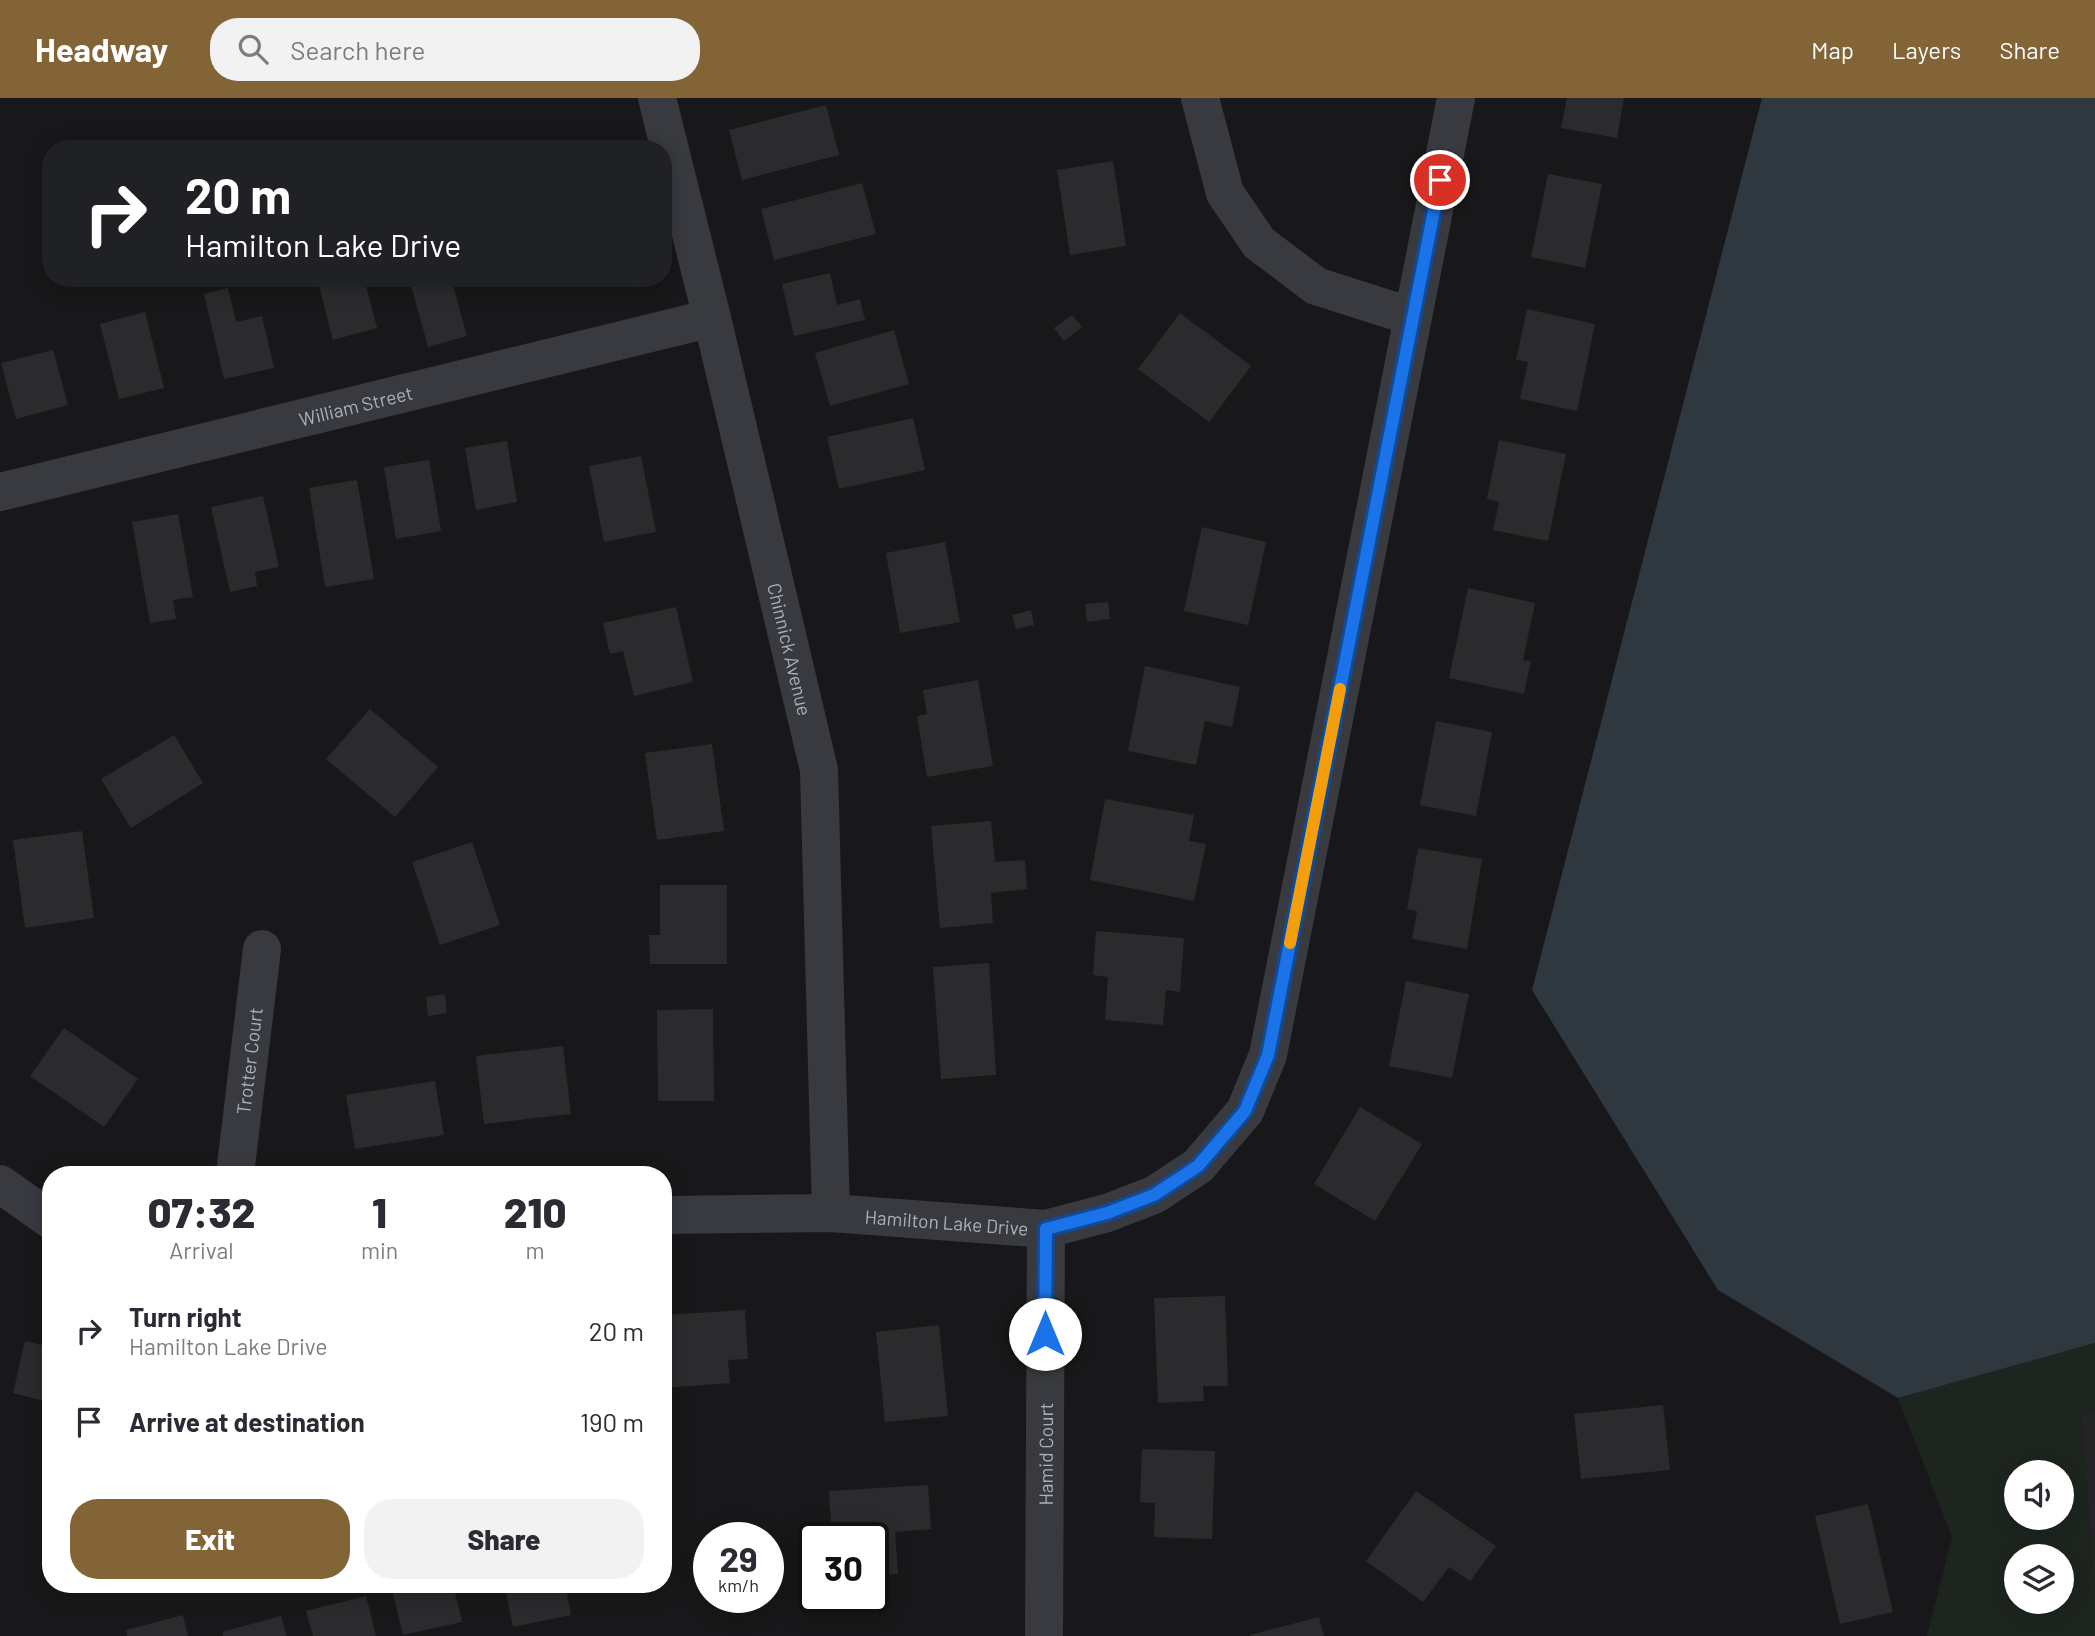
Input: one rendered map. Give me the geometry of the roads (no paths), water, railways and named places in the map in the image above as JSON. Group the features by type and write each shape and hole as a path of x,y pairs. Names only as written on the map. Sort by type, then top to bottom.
{"street":[{"name":"Chinnick Avenue","path":"657,98 668,140"},
{"path":"1200,98 1225,193 1259,243 1316,286 1413,317"},
{"name":"Hamilton Lake Drive","path":"672,1215 831,1213 1046,1229 1107,1213 1154,1195 1198,1166 1245,1111 1268,1055 1457,98"},
{"name":"Chinnick Avenue","path":"672,158 819,770 831,1213"},
{"name":"William Street","path":"0,492 712,318"},
{"name":"Trotter Court","path":"236,1166 262,949"},
{"path":"0,1184 42,1214"},
{"name":"Hamid Court","path":"1044,1636 1046,1229"}]}
